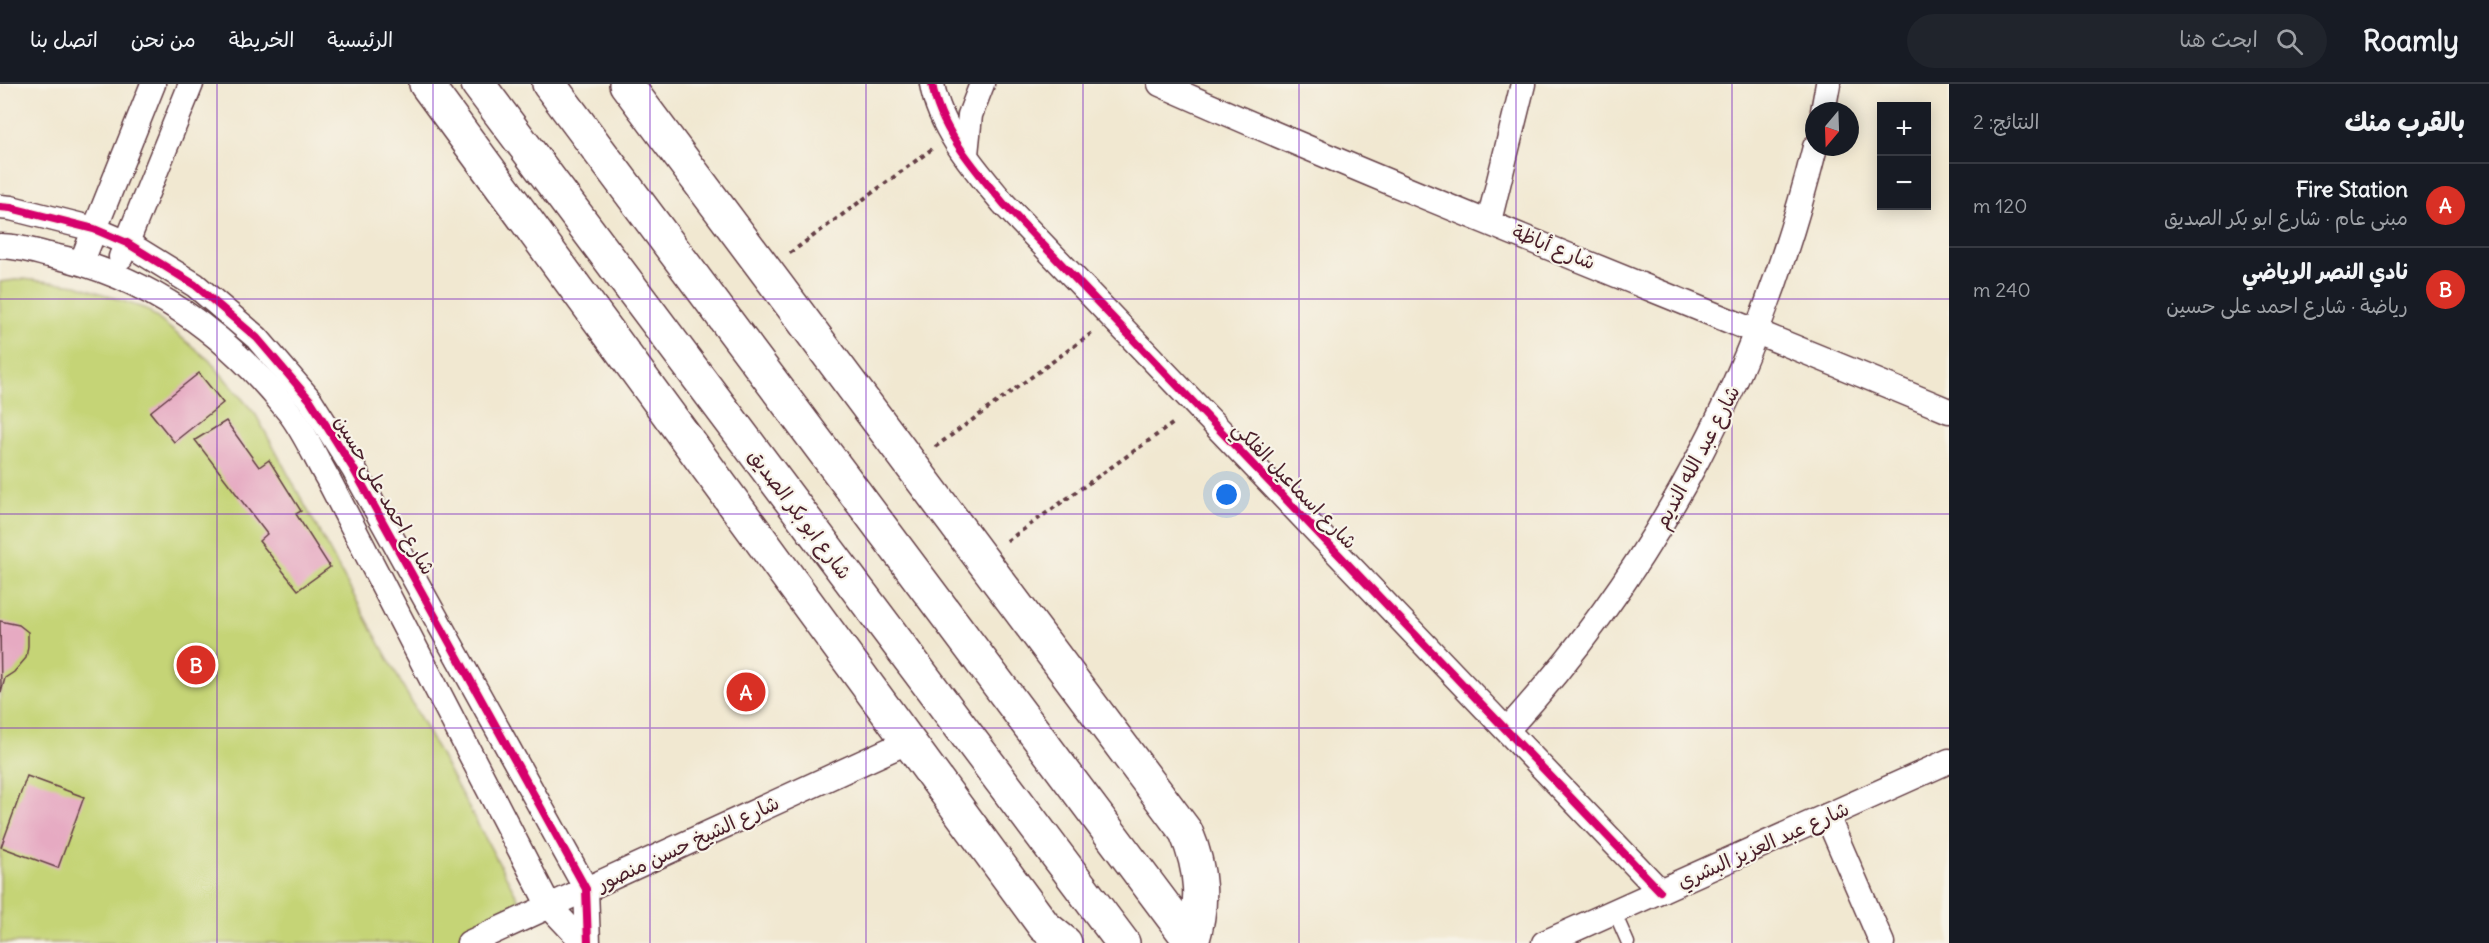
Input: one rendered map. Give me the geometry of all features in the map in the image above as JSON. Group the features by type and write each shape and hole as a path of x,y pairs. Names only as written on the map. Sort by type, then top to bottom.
{"main road":[{"path":"426,84 907,742 1044,926 1065,943"},
{"name":"شارع ابو بكر الصديق","path":"478,84 1123,943"},
{"path":"549,84 1192,943"},
{"path":"626,84 1185,832 1200,876 1201,900 1192,943"}],"street":[{"path":"82,261 153,84"},
{"path":"115,273 191,84"},
{"name":"شارع اسماعيل الفلكي","path":"932,84 940,112 951,134 1004,204 1660,891"},
{"path":"966,154 970,115 982,84"},
{"name":"شارع أباظة","path":"1160,84 1336,161 1489,221 1949,411"},
{"path":"1489,221 1523,84"},
{"path":"1825,102 1828,84"},
{"name":"شارع عبد الله النديم","path":"1507,730 1584,640 1646,550 1710,439 1758,331 1791,238 1813,156"},
{"name":"شارع احمد على حسين","path":"0,207 94,229 126,243 204,293 257,338 310,400 353,468 586,889 586,943"},
{"name":"شارع احمد على حسين","path":"0,246 82,261 115,273 181,309 232,349 290,413 328,479 549,906 586,943"},
{"name":"شارع الشيخ حسن منصور","path":"469,943 907,742"},
{"name":"شارع عبد العزيز البشري","path":"1544,943 1949,761"},
{"path":"1827,816 1882,943"}],"lane":[{"path":"1614,912 1629,943"}],"path":[{"path":"766,271 951,134"},
{"path":"910,465 1113,318"},
{"path":"981,559 1197,406"}],"green space":[{"path":"23,279 77,285 146,309 209,360 256,415 527,915 464,943 0,943 0,282"}],"building":[{"path":"199,373 223,403 174,442 150,412"},
{"path":"226,421 259,467 269,460 301,511 296,514 330,567 298,590 259,541 267,534 195,440"},
{"path":"0,621 19,625 28,632 26,658 14,672 5,678 1,693"},
{"path":"27,776 84,797 58,868 1,847"}],"cycle path":[{"path":"932,84 936,101 951,133 971,163 1004,204 1660,891"},
{"path":"0,207 94,229 127,243 195,285 257,338 310,400 353,468 586,889 588,943"}],"place":[{"name":"نادي النصر الرياضي","path":"196,665"},
{"name":"Fire Station","path":"746,692"}]}
